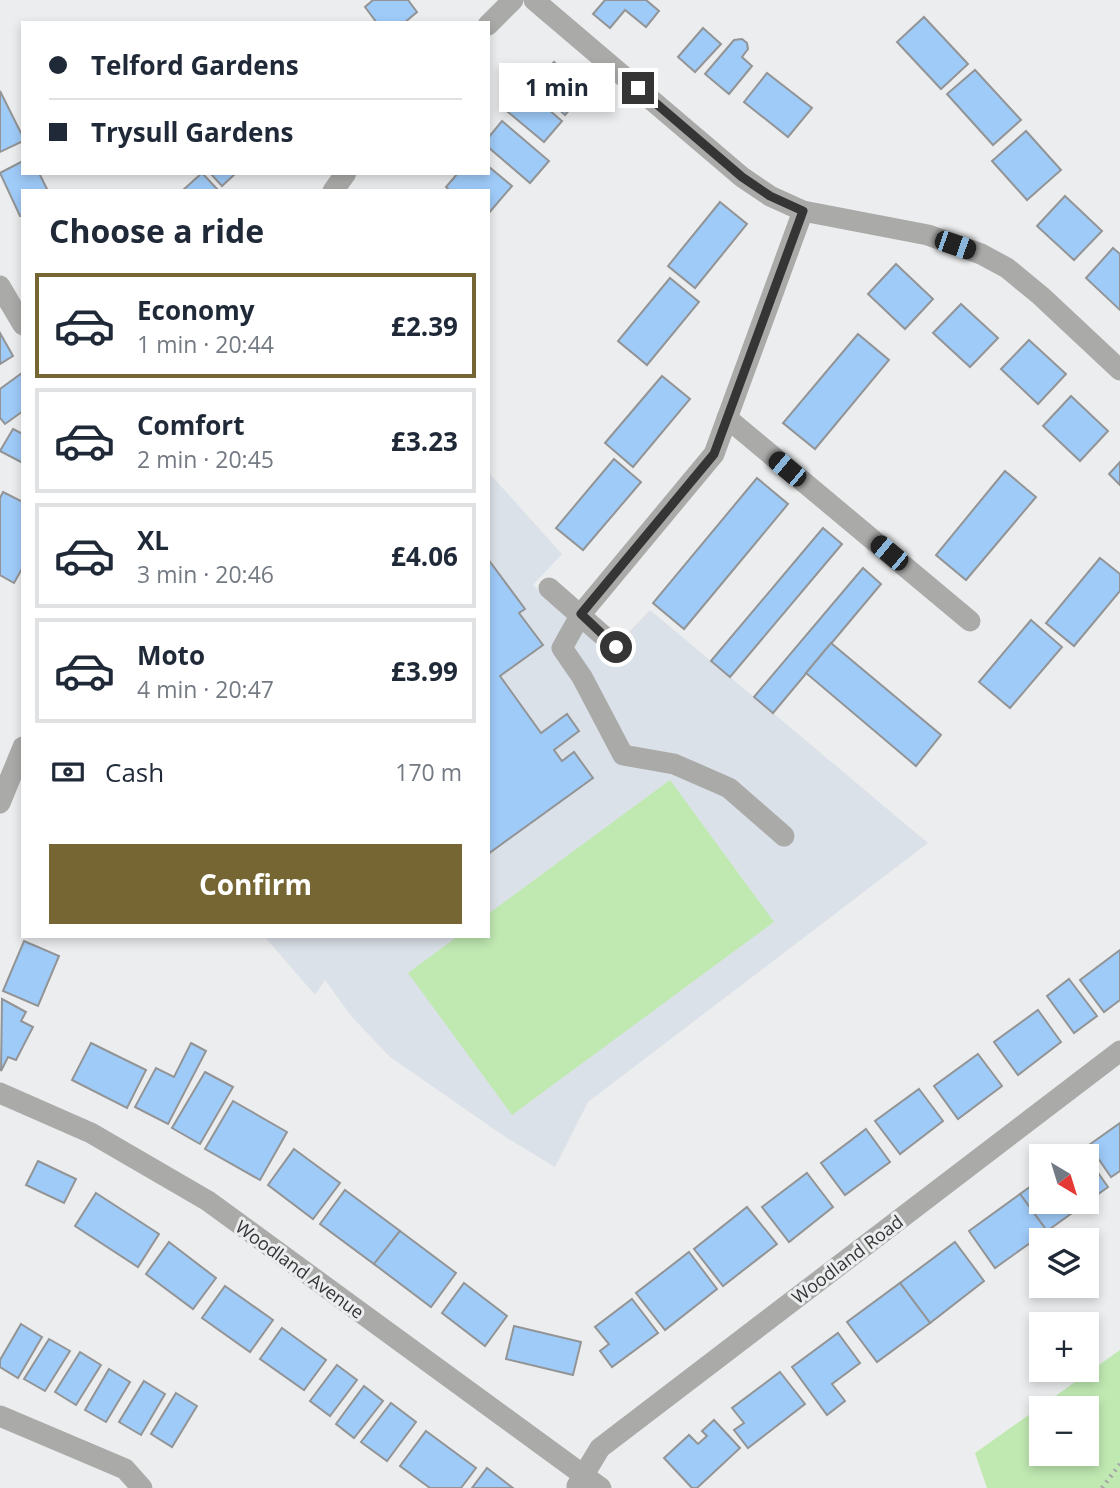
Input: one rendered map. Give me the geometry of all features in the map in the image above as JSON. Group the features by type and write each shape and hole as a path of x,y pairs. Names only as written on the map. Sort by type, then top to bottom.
{"street":[{"path":"490,23 513,0"},
{"path":"534,0 742,177 770,196 803,211 928,236 981,254 1007,268 1041,296 1120,370"},
{"path":"784,836 729,788 674,764 623,755 582,677 562,648 581,614 714,454 803,211"},
{"path":"0,286 21,322"},
{"path":"727,418 970,621"},
{"path":"549,588 616,647"},
{"path":"0,803 21,752"},
{"name":"Woodland Road","path":"579,1482 600,1448 1120,1051"},
{"name":"Woodland Avenue","path":"0,1093 91,1133 208,1201 579,1482 601,1488"},
{"path":"0,1416 125,1469 142,1488"}],"path":[{"path":"1102,1488 1120,1464"}],"shaded area":[{"path":"490,474 562,554 533,585 574,624 612,650 650,610 928,843 588,1102 555,1167 507,1138 390,1057 352,1017 325,980 315,995 266,938 490,938"}],"green space":[{"path":"670,780 774,922 512,1115 408,973 455,938 490,938 490,913"},
{"path":"1120,1350 1120,1488 987,1488 975,1453 1029,1415 1029,1466 1099,1466 1099,1396 1055,1396 1075,1382 1099,1382 1099,1365"}],"building":[{"path":"373,0 408,0 417,12 406,21 376,21 365,7"},
{"path":"605,0 646,0 659,11 646,27 625,10 610,28 593,14"},
{"path":"924,17 968,64 941,89 897,42"},
{"path":"703,28 721,44 695,72 678,57"},
{"path":"742,39 747,43 748,49 742,57 752,66 729,94 705,74 734,40"},
{"path":"554,62 586,90 565,115 533,86"},
{"path":"975,70 1021,120 993,145 947,94"},
{"path":"767,73 812,108 788,137 744,102"},
{"path":"526,90 562,121 544,142 508,112"},
{"path":"0,91 21,133 21,142 0,152"},
{"path":"502,121 549,161 530,183 490,149 490,136"},
{"path":"1026,131 1061,170 1027,200 992,161"},
{"path":"21,162 21,175 40,175 47,189 21,189 20,216 0,173"},
{"path":"490,168 512,186 490,212 490,189 446,187 456,175 490,175"},
{"path":"200,175 204,175 217,189 184,189"},
{"path":"212,175 234,175 222,186"},
{"path":"1065,196 1102,231 1074,260 1037,226"},
{"path":"720,202 747,224 695,288 668,266"},
{"path":"1113,248 1120,254 1120,310 1086,278"},
{"path":"896,264 933,299 905,329 868,294"},
{"path":"670,278 699,302 647,365 618,341"},
{"path":"961,304 998,338 970,367 933,333"},
{"path":"0,333 13,356 0,364"},
{"path":"858,334 889,360 815,449 783,423"},
{"path":"1029,340 1066,374 1038,404 1001,369"},
{"path":"21,374 21,412 5,424 0,418 0,389"},
{"path":"662,376 690,399 633,467 605,443"},
{"path":"1071,396 1108,431 1080,461 1043,426"},
{"path":"13,429 21,433 21,462 0,451"},
{"path":"614,459 641,482 583,550 556,528"},
{"path":"1120,462 1120,485 1109,474"},
{"path":"1005,471 1036,497 966,580 936,555"},
{"path":"757,478 788,504 684,629 653,603"},
{"path":"3,492 21,501 21,571 14,583 0,575 0,498"},
{"path":"823,528 842,544 730,677 711,661"},
{"path":"1100,558 1120,574 1120,591 1074,646 1046,623"},
{"path":"490,562 525,609 519,613 543,645 500,676 541,733 567,714 579,731 554,750 562,761 574,752 593,778 490,853"},
{"path":"863,568 881,584 773,713 754,697"},
{"path":"1031,620 1062,647 1010,708 979,682"},
{"path":"831,643 941,735 916,766 806,673"},
{"path":"24,941 59,956 38,1006 3,991"},
{"path":"1120,950 1120,1000 1104,1012 1080,980"},
{"path":"1069,979 1097,1016 1074,1033 1047,996"},
{"path":"2,999 26,1012 21,1021 33,1027 16,1060 8,1057 1,1071"},
{"path":"1038,1010 1061,1042 1018,1075 994,1042"},
{"path":"91,1043 146,1070 127,1108 72,1080"},
{"path":"191,1043 206,1051 168,1124 135,1107 156,1068 174,1077"},
{"path":"978,1054 1002,1086 958,1119 934,1086"},
{"path":"205,1072 233,1087 200,1144 172,1128"},
{"path":"919,1089 943,1121 900,1154 875,1121"},
{"path":"233,1101 287,1132 260,1180 205,1149"},
{"path":"1120,1123 1120,1171 1111,1177 1099,1160 1099,1144 1090,1144"},
{"path":"866,1129 890,1162 845,1195 821,1163"},
{"path":"294,1149 340,1183 313,1219 268,1185"},
{"path":"38,1161 76,1179 64,1203 26,1185"},
{"path":"807,1173 833,1207 789,1242 762,1207"},
{"path":"1099,1174 1108,1187 1099,1193"},
{"path":"1029,1188 1029,1206 1020,1194"},
{"path":"345,1190 400,1231 374,1264 320,1224"},
{"path":"96,1193 159,1234 138,1267 75,1226"},
{"path":"1020,1194 1029,1206 1029,1214 1035,1214 1045,1228 1029,1228 1029,1244 995,1268 969,1231"},
{"path":"747,1207 777,1244 723,1286 694,1249"},
{"path":"1035,1214 1071,1214 1051,1228 1045,1228"},
{"path":"400,1231 456,1273 431,1307 374,1264"},
{"path":"169,1242 216,1278 193,1309 146,1274"},
{"path":"955,1242 984,1281 930,1323 900,1283"},
{"path":"689,1252 717,1289 665,1330 636,1293"},
{"path":"464,1283 507,1316 485,1346 442,1313"},
{"path":"900,1283 930,1323 877,1362 847,1322"},
{"path":"225,1286 273,1320 250,1352 202,1318"},
{"path":"632,1299 658,1333 612,1367 600,1351 609,1344 595,1327"},
{"path":"21,1324 42,1337 18,1378 0,1367 0,1360"},
{"path":"514,1326 581,1342 573,1375 506,1359"},
{"path":"282,1328 326,1360 304,1390 260,1359"},
{"path":"838,1333 860,1363 832,1384 845,1401 827,1415 792,1367"},
{"path":"49,1339 70,1351 45,1391 24,1379"},
{"path":"80,1352 101,1365 76,1405 55,1392"},
{"path":"337,1365 357,1380 330,1416 310,1401"},
{"path":"109,1369 130,1382 106,1422 85,1410"},
{"path":"780,1372 805,1404 748,1448 734,1430 744,1423 732,1408"},
{"path":"144,1381 165,1394 141,1435 119,1422"},
{"path":"364,1386 383,1401 354,1438 336,1424"},
{"path":"176,1393 197,1406 172,1447 151,1434"},
{"path":"391,1403 416,1422 387,1461 361,1442"},
{"path":"714,1420 740,1448 697,1488 692,1488 664,1458 689,1435 698,1444 707,1436 702,1431"},
{"path":"426,1431 476,1468 461,1488 430,1488 400,1466"},
{"path":"487,1468 513,1488 472,1488"}],"route":[{"path":"616,647 581,614 714,454 803,211 770,196 742,177 638,88"}]}
